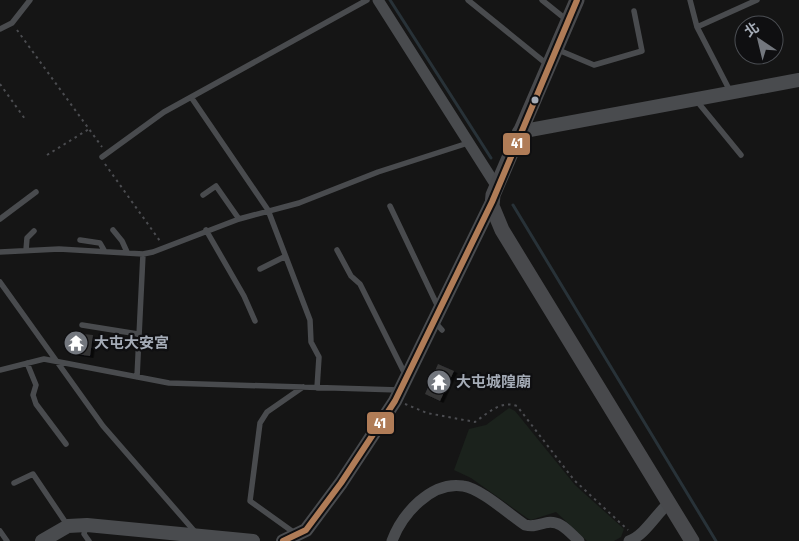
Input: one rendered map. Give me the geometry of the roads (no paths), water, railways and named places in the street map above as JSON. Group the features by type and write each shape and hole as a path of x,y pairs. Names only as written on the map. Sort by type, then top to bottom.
{"main road":[{"path":"577,0 497,187 492,202 494,215 692,541"}],"street":[{"path":"378,0 497,187"},
{"path":"519,132 799,80"},
{"path":"283,541 306,530 341,483 401,389 439,321 492,202"},
{"path":"392,541 408,513 420,501 447,486 464,486 525,525 533,527 553,521 559,523 579,541"},
{"path":"633,540 657,513 669,503"},
{"path":"42,541 68,526 86,525 253,541"}],"lane":[{"path":"0,29 12,23 30,0"},
{"path":"102,157 164,112 191,96 367,0"},
{"path":"468,0 548,65"},
{"path":"542,0 568,20"},
{"path":"690,0 697,27 730,93"},
{"path":"697,27 757,0"},
{"path":"555,49 594,66 642,51 634,10"},
{"path":"191,96 268,210 284,257 310,320 311,342 319,357 317,388"},
{"path":"696,100 741,155"},
{"path":"0,252 104,250 143,254 164,248 206,230 268,210 299,203 378,172 468,143"},
{"path":"203,195 216,186 239,219"},
{"path":"0,219 36,192"},
{"path":"390,206 439,321"},
{"path":"113,230 122,241 127,252"},
{"path":"206,230 244,296 256,321"},
{"path":"26,250 27,238 34,231"},
{"path":"80,240 100,242 104,250"},
{"path":"0,370 44,359 77,368 169,383 401,389 360,284 351,276 338,250"},
{"path":"137,377 143,254"},
{"path":"260,269 284,257"},
{"path":"1,284 103,426 199,536"},
{"path":"82,325 138,334"},
{"path":"27,363 36,385 33,395 36,404 66,444"},
{"path":"298,535 250,502 260,423 267,412 304,387"},
{"path":"14,483 34,474 68,526"},
{"path":"86,525 84,534 88,541"},
{"path":"0,531 7,541"}],"waterway":[{"path":"390,0 491,158"},
{"path":"513,205 716,541"}],"place":[{"name":"大屯大安宮","path":"76,343"},
{"name":"大屯城隍廟","path":"439,382"}]}
